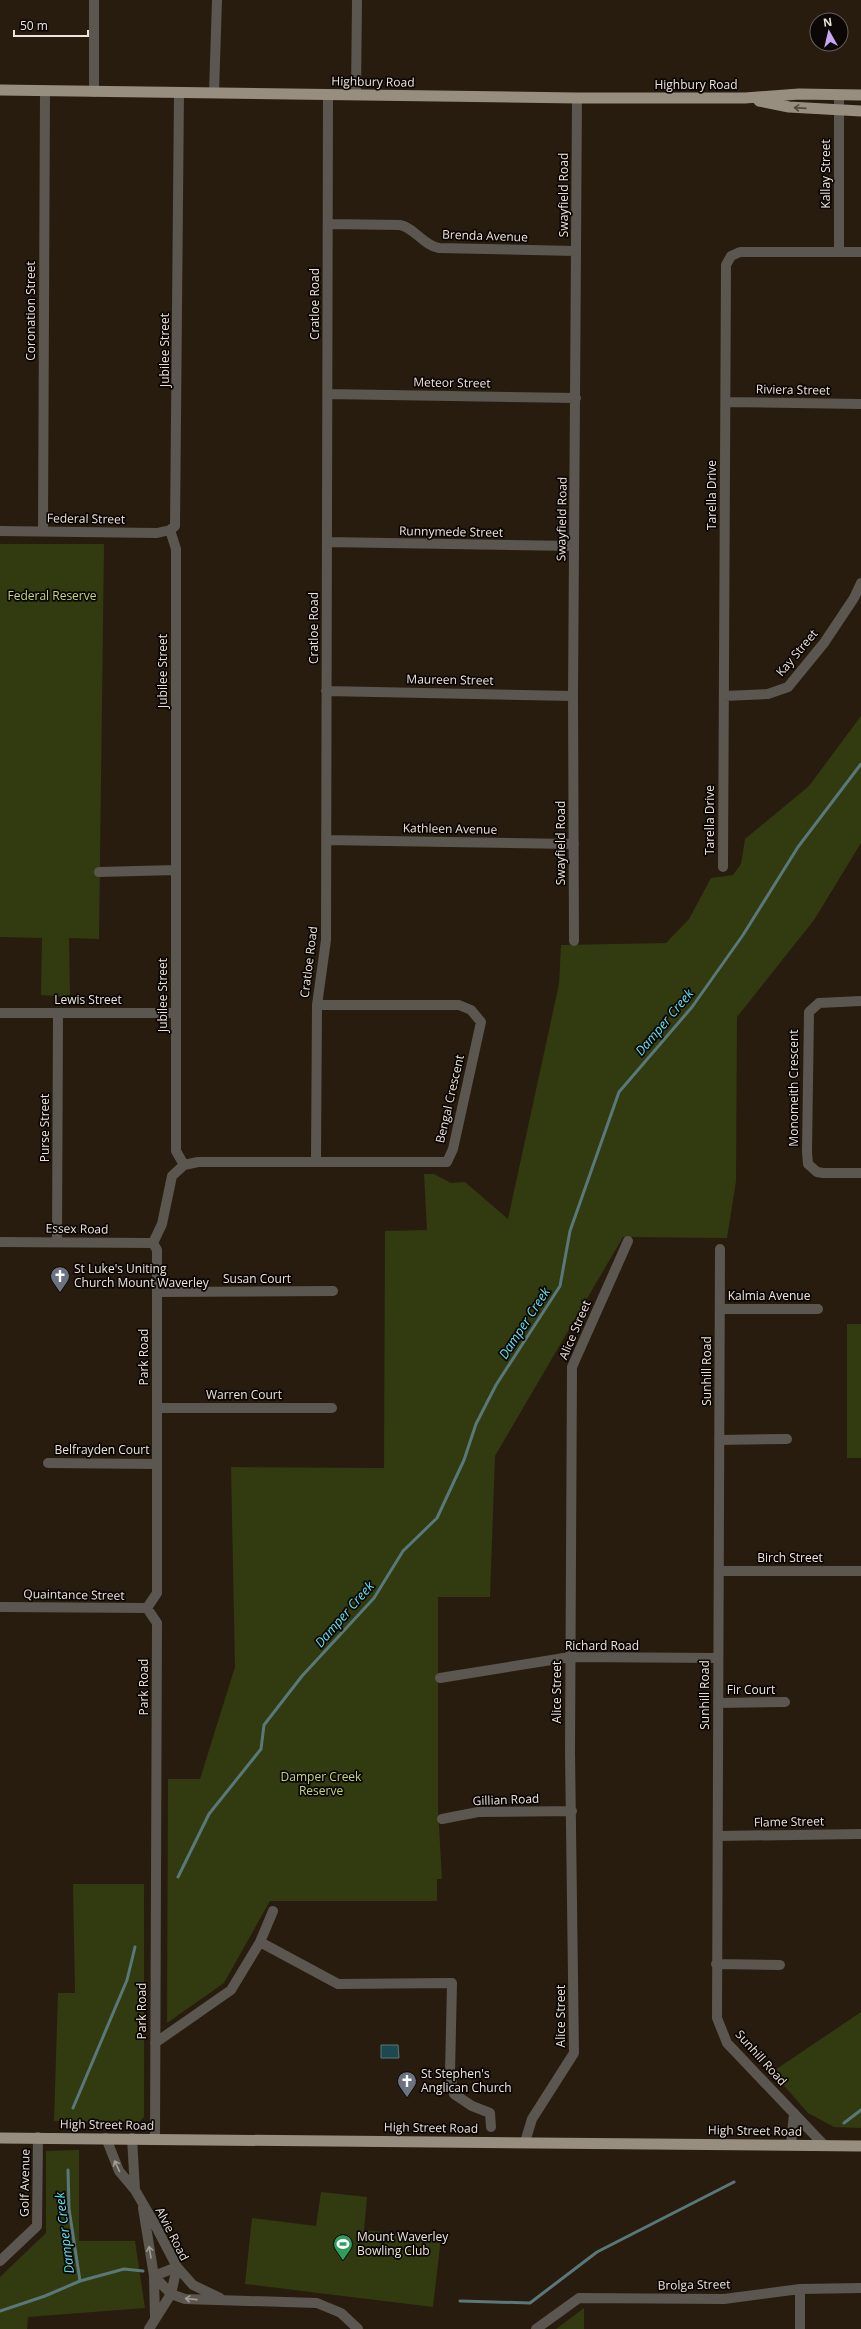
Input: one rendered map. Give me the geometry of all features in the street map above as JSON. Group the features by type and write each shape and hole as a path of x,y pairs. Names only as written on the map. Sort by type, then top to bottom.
{"main road":[{"name":"Highbury Road","path":"0,90 577,98 745,98 799,94 861,95"},
{"name":"Highbury Road","path":"745,98 790,107 839,111 861,111"},
{"name":"High Street Road","path":"0,2138 38,2137 861,2146"}],"street":[{"path":"94,0 94,92"},
{"path":"214,93 217,0"},
{"path":"356,94 357,0"},
{"name":"Coronation Street","path":"43,531 45,91"},
{"name":"Jubilee Street","path":"179,92 177,521 175,526 170,530 176,549 176,1151 184,1165"},
{"name":"Cratloe Road","path":"316,1161 317,1005 326,940 328,94"},
{"name":"Kallay Street","path":"839,95 839,252"},
{"name":"Swayfield Road","path":"574,941 573,696 577,98"},
{"name":"Brenda Avenue","path":"328,224 406,226 426,242 439,248 576,251"},
{"name":"Tarella Drive","path":"723,867 726,264 731,256 740,252 861,252"},
{"name":"Meteor Street","path":"328,394 576,398"},
{"name":"Riviera Street","path":"726,402 861,404"},
{"name":"Federal Street","path":"0,531 157,533 170,530"},
{"name":"Runnymede Street","path":"327,542 574,546"},
{"name":"Kay Street","path":"724,696 768,694 788,687 824,643 854,598 861,583"},
{"name":"Maureen Street","path":"326,690 573,696"},
{"name":"Kathleen Avenue","path":"326,840 574,844"},
{"path":"99,872 176,870"},
{"name":"Monomeith Crescent","path":"861,1001 819,1002 809,1012 807,1152 808,1164 817,1172 861,1173"},
{"name":"Bengal Crescent","path":"184,1165 198,1162 447,1162 453,1149 481,1022 471,1010 459,1005 317,1005"},
{"name":"Lewis Street","path":"0,1013 176,1013"},
{"name":"Purse Street","path":"58,1013 58,1242"},
{"path":"153,1243 162,1224 172,1176 184,1165"},
{"name":"Alice Street","path":"525,2142 532,2119 574,2053 570,1657 572,1367 628,1241"},
{"name":"Essex Road","path":"0,1242 153,1243"},
{"name":"Park Road","path":"153,1243 157,1250 157,1593 147,1608 157,1623 155,2139"},
{"name":"Sunhill Road","path":"720,1249 718,1836 716,1964 717,2018 727,2043 824,2145"},
{"name":"Susan Court","path":"157,1292 333,1291"},
{"name":"Kalmia Avenue","path":"720,1309 818,1309"},
{"name":"Warren Court","path":"157,1408 332,1408"},
{"path":"719,1440 787,1439"},
{"name":"Belfrayden Court","path":"48,1463 156,1464"},
{"name":"Birch Street","path":"718,1571 861,1571"},
{"name":"Quaintance Street","path":"0,1607 147,1608"},
{"name":"Richard Road","path":"440,1678 570,1657 718,1658"},
{"name":"Fir Court","path":"718,1703 785,1702"},
{"name":"Gillian Road","path":"442,1820 478,1812 572,1811"},
{"name":"Flame Street","path":"718,1836 861,1834"},
{"path":"155,2043 231,1990 260,1942 273,1911"},
{"path":"260,1942 338,1984 452,1983 450,2073 454,2094 472,2106 490,2113 491,2127"},
{"path":"716,1964 780,1965"},
{"path":"791,2145 794,2113"},
{"name":"Golf Avenue","path":"0,2261 37,2226 38,2137"},
{"name":"Alvie Road","path":"106,2138 119,2171 135,2190 142,2204 153,2220 177,2267 171,2294 149,2329"},
{"name":"Alvie Road","path":"132,2138 135,2190"},
{"name":"Alvie Road","path":"142,2204 154,2276 155,2319"},
{"path":"230,2301 211,2295 193,2285 177,2267 154,2276 171,2294 186,2299 230,2301 317,2303 341,2313 358,2329"},
{"name":"Brolga Street","path":"536,2329 579,2298 724,2300 800,2289 861,2288"},
{"path":"800,2289 800,2329"}],"green space":[{"name":"Federal Reserve","path":"0,544 104,544 99,939 69,938 70,997 41,995 42,938 0,937"},
{"name":"Damper Creek Reserve","path":"861,716 861,843 814,920 737,1017 736,1181 727,1238 623,1237 495,1456 490,1597 438,1597 438,1809 442,1879 437,1879 437,1901 270,1901 224,1983 167,2023 168,1779 200,1779 235,1667 231,1467 384,1468 385,1231 427,1230 424,1174 434,1174 451,1183 465,1182 508,1219 559,984 561,945 666,943 689,919 711,878 733,875 741,864 745,839 809,786"},
{"path":"847,1324 861,1324 861,1458 847,1458"},
{"path":"73,1884 144,1884 144,2117 139,2122 54,2121 58,1993 75,1993"},
{"path":"861,2012 861,2128 834,2127 808,2113 772,2072"},
{"path":"79,2150 79,2241 135,2241 145,2308 28,2317 27,2329 0,2329 0,2277 46,2233 46,2151"},
{"name":"Mount Waverley Bowling Club","path":"321,2192 367,2197 364,2230 441,2238 433,2307 245,2284 252,2218 316,2226"},
{"path":"584,2308 584,2329 556,2329"}],"water":[{"path":"381,2045 398,2045 399,2058 381,2058"}],"waterway":[{"name":"Damper Creek","path":"178,1877 209,1814 261,1749 264,1725 302,1676 374,1598 403,1551 437,1518 464,1460 476,1424 496,1385 560,1286 570,1231 619,1092 692,1007 743,935 798,847 861,764"},
{"name":"Damper Creek","path":"73,2108 127,1980 135,1947"},
{"path":"844,2123 861,2110"},
{"name":"Damper Creek","path":"0,2311 45,2296 80,2281 69,2209 68,2170"},
{"path":"460,2301 530,2303 597,2252 734,2182"},
{"path":"80,2281 124,2269 143,2271"}],"place":[{"name":"St Luke's Uniting Church Mount Waverley","path":"60,1293"},
{"name":"St Stephen's Anglican Church","path":"407,2098"},
{"name":"Mount Waverley Bowling Club","path":"343,2261"}]}
